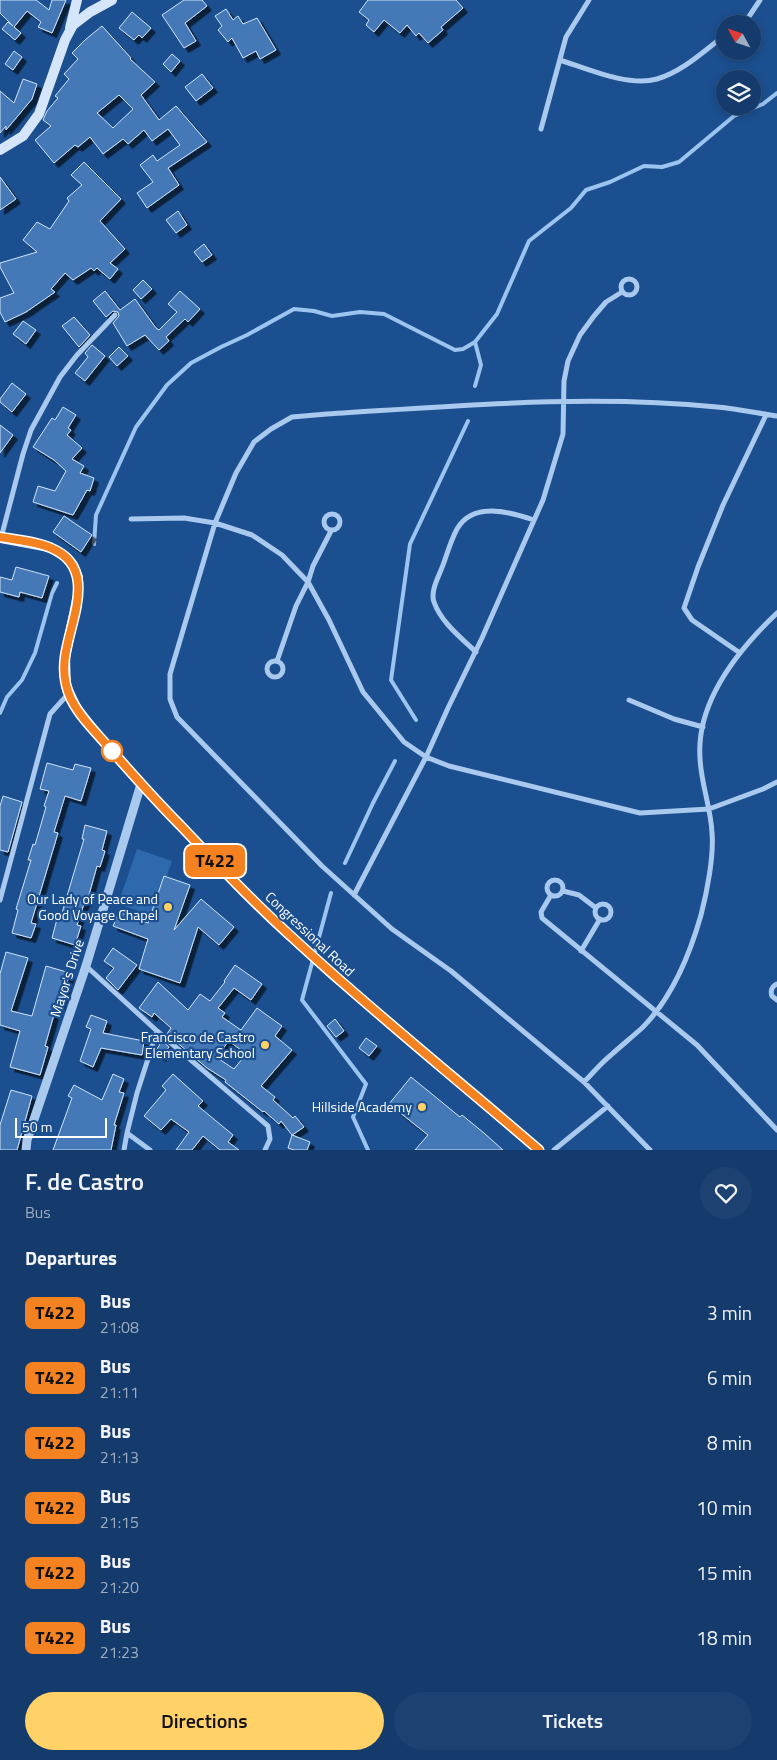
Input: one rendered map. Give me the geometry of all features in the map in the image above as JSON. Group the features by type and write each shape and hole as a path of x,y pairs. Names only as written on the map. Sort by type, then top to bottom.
{"main road":[{"path":"0,150 23,136 39,114 69,31 77,0"},
{"path":"91,0 101,7"},
{"path":"69,31 84,16 112,0"},
{"name":"Congressional Road","path":"1,538 49,546 66,557 76,571 79,584 78,596 65,657 65,677 69,693 77,709 95,732 141,784 246,894 294,940 539,1150"}],"street":[{"path":"541,129 566,37 589,0"},
{"path":"750,15 760,0"},
{"path":"560,60 614,77 636,81 656,79 671,74 716,43"},
{"path":"354,895 426,757 476,652 543,500 563,434 564,381 568,361 580,335 606,302 622,292"},
{"path":"1,538 20,463 31,430 60,377 77,355 115,315"},
{"path":"650,1150 584,1082 451,971 392,929 322,866 200,742 178,717 170,699 170,674 215,523 236,473 254,442 271,428 292,417 564,401 666,403 719,407 777,416"},
{"path":"740,653 692,620 684,608 723,505 766,414"},
{"path":"476,652 453,630 438,612 432,599 434,588 457,529 466,518 485,511 512,512 534,520"},
{"path":"131,519 184,518 215,523 252,535 282,555 308,582 329,620 363,692 404,742 426,757 449,766 640,813 709,809 777,782"},
{"path":"278,661 296,606 308,582 313,566 331,531"},
{"path":"584,1082 643,1027 656,1012 674,983 689,951 701,915 710,870 713,834 700,757 703,726 715,693 730,665 756,632 777,613"},
{"path":"0,900 50,714 69,693"},
{"path":"629,700 674,719 703,726"},
{"name":"Mayor's Drive","path":"26,1150 27,1140 86,966 141,784"},
{"path":"552,880 560,881 563,886 562,891 556,896 551,895 546,886 552,880"},
{"path":"562,891 579,895 596,908"},
{"path":"551,895 541,912 542,918 697,1045 777,1130"},
{"path":"596,908 603,903 612,910 608,919 600,919"},
{"path":"596,908 595,913 600,919"},
{"path":"581,951 600,919"},
{"path":"86,966 157,1031 268,1126 270,1139 265,1150"},
{"path":"777,984 771,991 772,996 777,1000"},
{"path":"124,1150 137,1093 157,1031"},
{"path":"554,1150 608,1106"},
{"path":"127,1132 150,1150"}],"shaded area":[{"path":"137,849 172,861 153,916 118,904"}],"building":[{"path":"0,0 36,0 49,10 52,0 66,0 52,33 38,27 41,22 27,11 14,27 21,33 15,40 2,29 8,22 13,26 0,13"},
{"path":"184,0 202,0 207,6 185,23 196,41 184,48 162,15"},
{"path":"368,0 456,0 463,8 441,27 443,30 428,43 419,33 416,36 407,25 400,33 384,20 374,32 366,25 369,20 359,12"},
{"path":"226,9 233,20 238,16 243,24 257,18 276,50 260,59 256,51 243,58 232,38 228,42 218,30 222,26 215,16"},
{"path":"132,12 151,28 142,38 139,35 134,40 119,28"},
{"path":"102,26 130,59 155,82 141,95 159,120 176,106 207,142 168,168 179,185 147,208 137,193 153,182 140,165 153,155 157,161 180,145 168,129 152,141 144,130 128,144 123,139 103,154 90,137 78,147 75,145 54,163 35,140 51,126 43,120 47,111 58,98 55,96 69,79 64,74 78,59 72,53","holes":["119,95 133,109 113,128 97,113"]},
{"path":"14,51 22,57 13,70 5,64"},
{"path":"172,54 180,61 171,72 163,64"},
{"path":"202,74 213,88 196,101 185,87"},
{"path":"23,79 37,84 32,99 6,130 6,126 0,133 0,91 14,103"},
{"path":"84,162 121,199 100,221 125,249 110,263 118,269 110,279 97,268 94,271 91,268 73,280 65,273 51,289 55,292 26,312 5,322 0,312 0,298 14,293 0,267 0,263 37,252 23,240 37,222 50,229 69,201 67,198 82,185 71,175"},
{"path":"0,177 16,199 0,210"},
{"path":"178,211 187,225 176,233 166,220"},
{"path":"204,244 212,255 202,262 194,252"},
{"path":"143,280 152,289 141,299 133,290"},
{"path":"105,291 120,310 135,299 159,330 177,312 168,304 180,291 200,309 188,322 185,319 166,337 169,341 159,350 145,335 127,346 113,323 119,316 118,312 113,311 106,317 93,301"},
{"path":"74,317 90,335 79,347 62,326"},
{"path":"23,321 36,330 26,344 13,334"},
{"path":"92,345 105,356 85,381 75,373 88,357 85,353"},
{"path":"119,347 128,356 117,366 109,357"},
{"path":"12,383 26,394 12,412 0,402 0,399"},
{"path":"63,407 76,415 68,428 71,430 67,435 82,448 72,459 84,466 80,473 94,478 90,491 87,490 73,515 33,502 38,486 55,491 66,471 54,460 33,447 52,418 55,420"},
{"path":"0,425 13,435 0,453"},
{"path":"64,516 92,535 81,552 53,532"},
{"path":"16,567 49,576 42,598 20,592 19,597 0,592 0,577 12,580"},
{"path":"47,763 73,770 75,764 91,768 81,801 65,796 54,832 58,833 31,923 36,924 31,938 12,933 18,910 16,909 31,860 28,860 33,844 35,845 46,807 44,806 49,791 40,789"},
{"path":"3,796 22,802 8,852 0,850 0,806"},
{"path":"85,825 107,831 102,850 105,851 100,867 97,866 87,902 85,901 77,925 81,926 75,945 52,938 57,919 60,920 84,839 82,839"},
{"path":"164,876 190,885 174,930 201,899 234,927 219,945 198,927 180,983 139,969 148,939 113,926 119,912 148,923"},
{"path":"113,948 137,965 118,990 106,978 114,968 104,961"},
{"path":"6,952 28,958 11,1011 32,1016 46,966 70,973 60,1005 57,1004 45,1046 48,1047 40,1075 10,1067 20,1031 0,1025 0,974"},
{"path":"235,965 262,984 251,1000 234,988 218,1008 225,1013 222,1017 241,1030 257,1008 282,1026 275,1036 292,1050 261,1086 275,1097 273,1100 293,1118 295,1116 304,1127 292,1135 281,1121 279,1124 263,1112 225,1082 226,1080 207,1068 167,1034 171,1028 154,1013 152,1017 139,1008 158,982 188,1010 200,994 210,1001","holes":["229,1041 246,1054 234,1069 216,1057"]},
{"path":"91,1015 107,1021 103,1033 144,1041 142,1055 101,1048 93,1067 80,1061 91,1029 86,1027"},
{"path":"335,1019 344,1031 336,1037 327,1026"},
{"path":"366,1038 377,1046 369,1056 359,1048"},
{"path":"162,1041 169,1047 161,1057 155,1052"},
{"path":"113,1074 124,1079 119,1092 124,1093 114,1125 116,1125 111,1150 53,1150 72,1098 68,1096 74,1085 102,1100"},
{"path":"173,1074 203,1101 198,1106 233,1135 228,1142 239,1150 220,1150 203,1136 192,1150 176,1150 189,1132 171,1119 161,1130 144,1116 166,1090 162,1086"},
{"path":"411,1077 460,1117 462,1115 503,1150 415,1150 428,1135 389,1104"},
{"path":"11,1090 32,1096 17,1150 0,1150 0,1125"},
{"path":"292,1135 310,1142 307,1150 288,1148"}],"waterway":[{"path":"94,544 96,515 136,427 167,385 191,363 294,309 314,311 332,316 360,312 384,314 455,350 463,349 475,342 497,314 529,241 571,208 586,190 610,182 644,166 662,167 679,162 734,116 763,104 777,93"},
{"path":"475,342 481,365 475,386"},
{"path":"416,720 391,680 410,544 468,421"},
{"path":"0,713 7,697 22,680 35,653 52,593 57,583"},
{"path":"345,863 395,761"},
{"path":"331,893 302,1000 366,1084 353,1117 368,1150"}],"bus line":[{"name":"T422","path":"0,537 49,546 66,557 76,571 79,584 78,596 65,657 66,686 77,709 95,732 141,784 246,894 294,940 539,1150"}],"place":[{"name":"Our Lady of Peace and Good Voyage Chapel","path":"168,907"},
{"name":"Francisco de Castro Elementary School","path":"265,1045"},
{"name":"Hillside Academy","path":"422,1107"}]}
